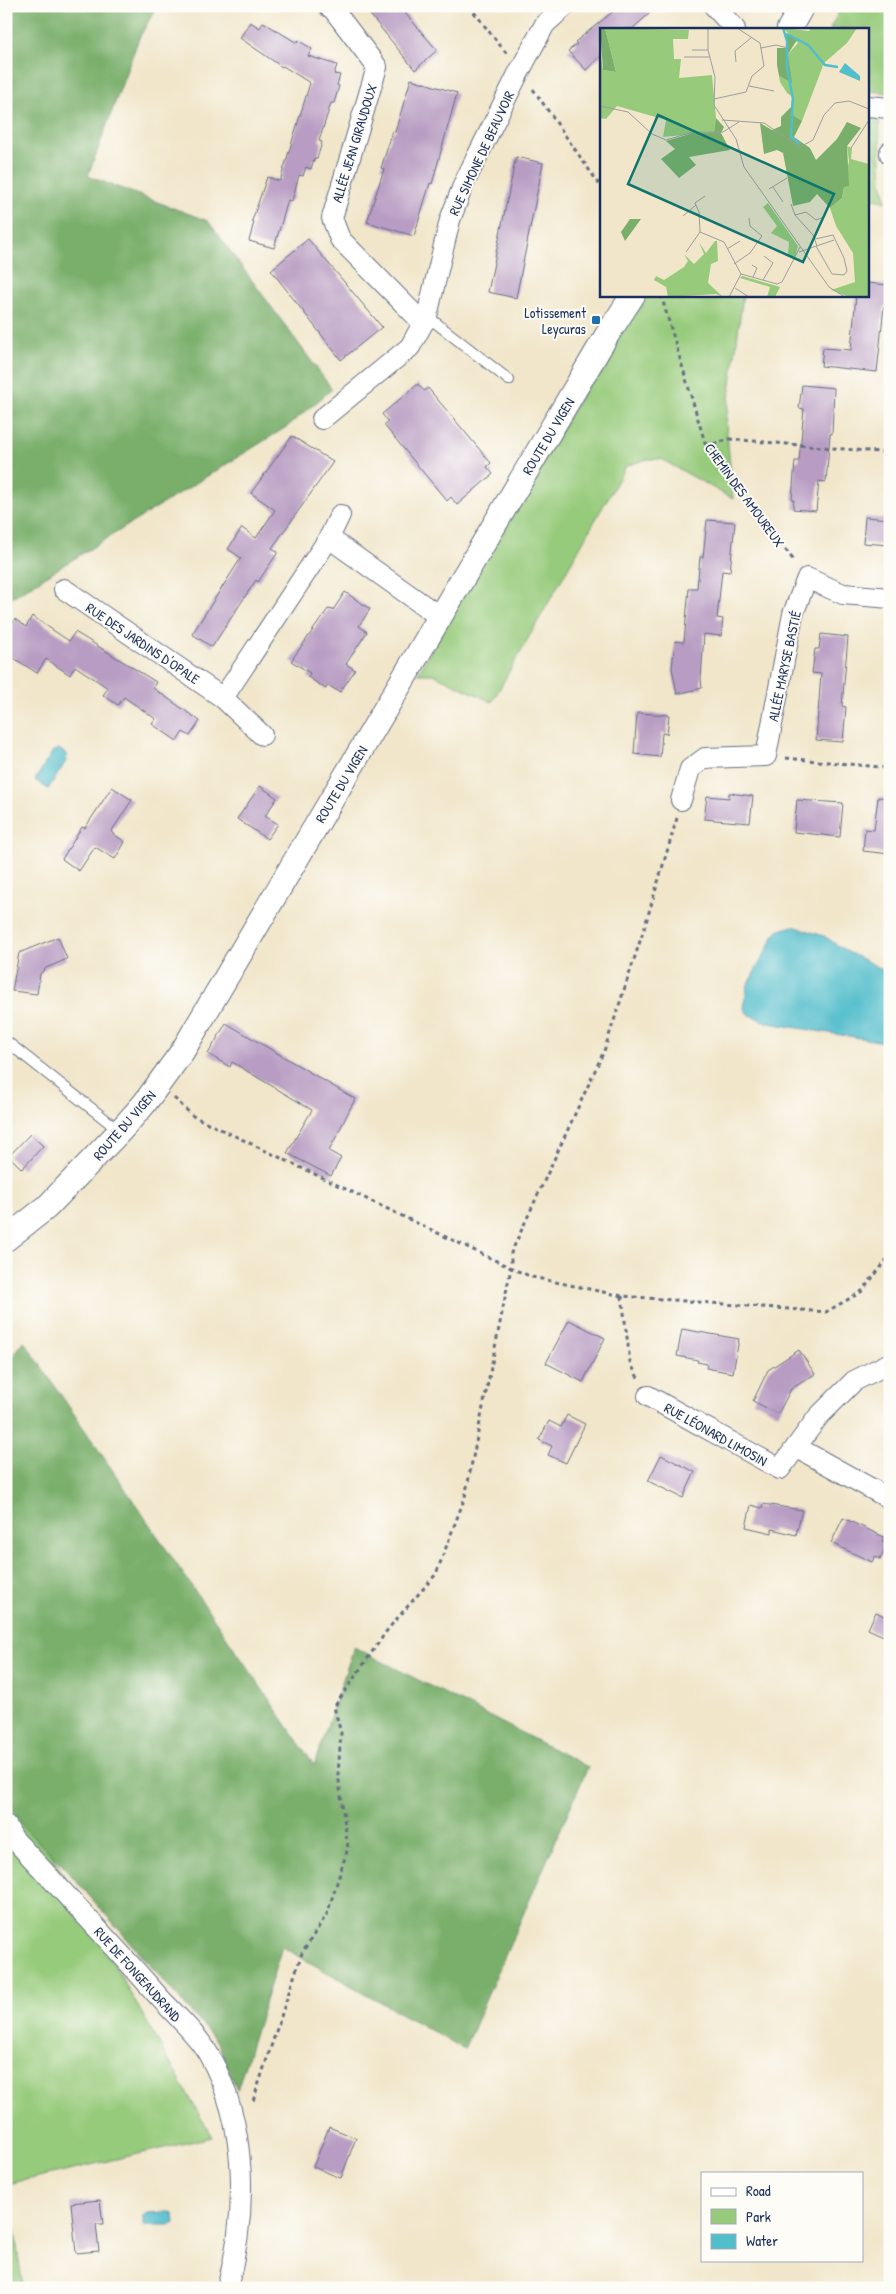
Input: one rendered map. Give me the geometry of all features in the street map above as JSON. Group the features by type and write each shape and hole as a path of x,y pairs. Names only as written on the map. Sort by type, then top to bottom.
{"street":[{"name":"ALLÉE JEAN GIRAUDOUX","path":"328,6 333,8 377,67 332,218 340,239 418,318 426,318"},
{"name":"RUE SIMONE DE BEAUVOIR","path":"322,419 410,347 426,318 450,220 464,183 520,70 546,24 566,6"},
{"path":"714,6 734,28"},
{"path":"790,28 802,6"},
{"path":"868,106 890,108"},
{"name":"ROUTE DU VIGEN","path":"6,1239 47,1207 120,1131 159,1084 182,1052 607,335 632,296"},
{"path":"223,698 329,538 340,515"},
{"path":"329,538 440,617"},
{"path":"808,578 843,594 890,598"},
{"name":"ALLÉE MARYSE BASTIÉ","path":"766,756 793,614 808,578"},
{"name":"RUE DES JARDINS D'OPALE","path":"64,589 223,698 262,735"},
{"path":"681,800 690,769 704,758 766,756"},
{"name":"RUE LÉONARD LIMOSIN","path":"648,1396 780,1469 818,1417 854,1381 890,1362"},
{"path":"796,1447 890,1499"},
{"name":"RUE DE FONGEAUDRAND","path":"6,1825 13,1838 112,1943 209,2053 226,2096 239,2142 241,2189 238,2221 227,2288"}],"lane":[{"path":"426,318 510,380"},
{"path":"6,1041 120,1131"}],"path":[{"path":"469,6 520,70 600,186"},
{"name":"CHEMIN DES AMOUREUX","path":"661,296 706,446 808,578"},
{"path":"706,446 730,439 890,453"},
{"path":"766,756 890,768"},
{"path":"239,2142 302,1953 327,1914 348,1848 338,1774 341,1733 334,1707 388,1629 436,1574 464,1497 511,1268 511,1253 604,1051 670,843 681,800"},
{"path":"159,1084 193,1116 532,1277 622,1296 826,1312 861,1292 890,1256"},
{"path":"622,1296 630,1362 648,1396"}],"green space":[{"path":"6,6 157,6 139,38 88,176 208,221 332,389 288,426 6,601"},
{"path":"842,6 890,6 890,93 868,91 868,28 831,28"},
{"path":"868,118 879,119 882,181 886,202 868,197"},
{"path":"640,296 743,296 726,422 733,499 661,459 648,459 626,466 492,702 433,674 417,674"},
{"path":"24,1341 314,1765 354,1647 588,1767 464,2049 282,1947 237,2090 218,2043 65,1868 24,1828 6,1793 6,1365"},
{"path":"6,1774 212,2137 8,2184 23,2288 6,2288"}],"water":[{"path":"59,749 66,754 67,760 48,789 35,780 53,751"},
{"path":"793,926 824,936 846,951 890,973 890,1043 768,1023 748,1014 744,1009 747,986 777,931"},
{"path":"171,2212 174,2214 175,2223 171,2225 144,2225 144,2215 147,2213"}],"building":[{"path":"363,6 399,6 437,50 415,70"},
{"path":"620,6 658,6 633,28 600,28 600,57 586,70 568,51 577,44 575,42"},
{"path":"250,22 260,28 263,22 297,43 298,40 312,49 308,56 337,65 334,74 340,75 334,103 331,103 319,141 322,142 317,159 314,159 311,169 306,167 303,176 299,175 292,201 288,200 274,248 249,241 254,222 252,221 267,177 280,181 310,83 282,67 240,38"},
{"path":"411,79 457,93 432,184 430,183 414,236 367,222 384,169 381,168 393,131 395,132"},
{"path":"516,157 543,163 516,298 488,292"},
{"path":"308,239 382,327 341,360 271,270"},
{"path":"868,283 888,285 887,306 884,306 877,372 821,366 823,348 851,350 856,296 868,296"},
{"path":"418,384 424,391 428,388 491,463 487,467 493,474 457,505 451,497 447,501 384,425 388,422 382,414"},
{"path":"802,385 834,388 832,434 830,434 826,482 819,481 816,511 793,509 794,500 792,500 795,461 799,461 804,409 799,408"},
{"path":"292,436 333,462 272,548 278,552 258,582 256,580 212,647 192,634 241,558 228,549 242,528 256,538 275,510 251,493"},
{"path":"865,517 890,519 890,545 863,543"},
{"path":"707,520 735,522 730,572 722,571 717,618 723,619 721,636 704,634 702,688 677,694 672,668 675,641 684,642 689,588 697,588 700,557 703,557"},
{"path":"345,592 370,609 359,626 367,632 346,664 355,670 340,692 327,685 326,689 308,677 310,673 291,661 328,609 333,610"},
{"path":"32,616 69,641 75,632 156,682 153,688 200,721 190,736 183,732 177,741 152,724 156,719 124,697 118,705 103,695 108,688 75,666 70,675 46,659 37,673 6,653 6,633 15,619 26,627"},
{"path":"821,634 848,637 842,706 846,707 843,742 816,740 821,674 812,673 815,649 819,649"},
{"path":"637,713 669,715 667,734 662,733 660,757 634,754"},
{"path":"260,786 277,798 265,816 278,824 267,839 237,819"},
{"path":"112,787 132,800 111,832 125,842 115,859 95,847 79,871 62,859 82,827 85,828"},
{"path":"729,793 753,796 750,823 704,819 707,796 729,798"},
{"path":"878,797 890,798 890,854 863,851 865,829 874,830"},
{"path":"797,800 843,803 840,837 794,832"},
{"path":"58,937 67,959 46,968 40,974 37,994 12,991 19,953"},
{"path":"226,1023 355,1099 329,1151 341,1158 331,1176 287,1153 312,1110 232,1062 230,1067 208,1054"},
{"path":"30,1134 43,1146 22,1169 9,1156"},
{"path":"569,1320 605,1338 583,1382 546,1363"},
{"path":"682,1329 739,1339 733,1373 706,1368 707,1364 697,1362 698,1360 677,1356"},
{"path":"799,1350 815,1374 791,1389 778,1414 753,1401 768,1370"},
{"path":"567,1415 585,1424 566,1463 548,1455 552,1446 539,1440 549,1421 561,1427"},
{"path":"661,1455 695,1472 683,1498 648,1481"},
{"path":"763,1504 802,1510 796,1535 772,1529 772,1533 746,1527 751,1505 762,1508"},
{"path":"843,1518 884,1537 882,1542 887,1544 880,1559 875,1556 872,1562 831,1543"},
{"path":"876,1612 890,1619 890,1639 868,1629"},
{"path":"329,2127 356,2138 341,2178 313,2167"},
{"path":"100,2200 103,2224 96,2224 99,2251 76,2253 71,2203"}],"place":[{"name":"Lotissement Leycuras","path":"596,320"}]}
